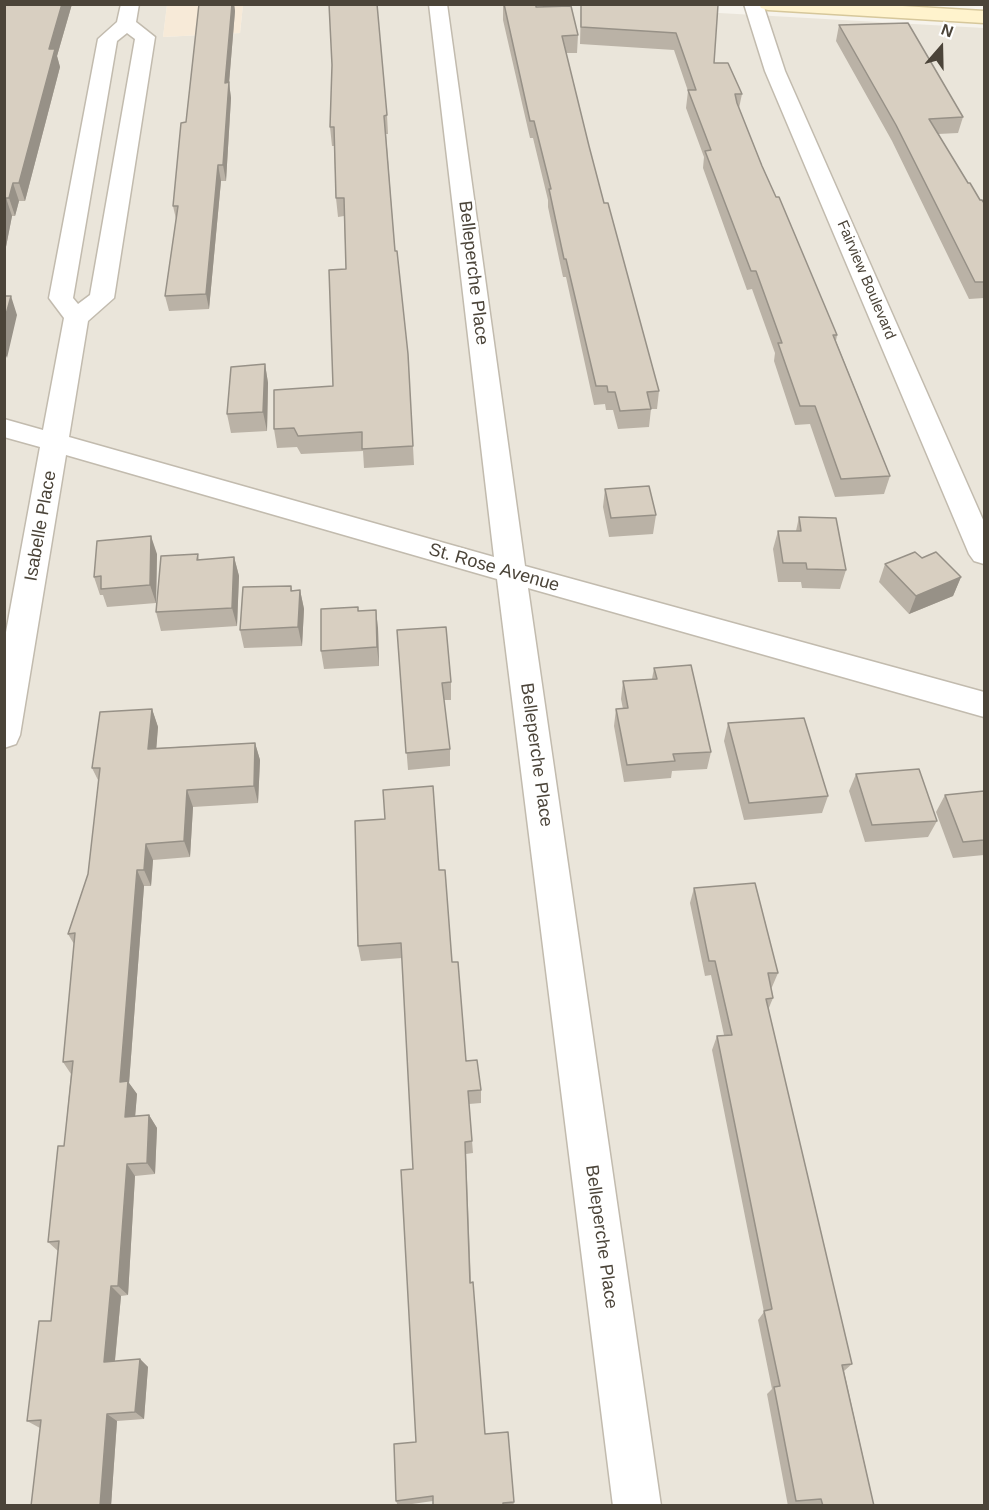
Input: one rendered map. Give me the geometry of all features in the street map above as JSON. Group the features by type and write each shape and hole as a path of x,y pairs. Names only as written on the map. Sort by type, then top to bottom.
{"main road":[{"path":"768,4 984,17"}],"street":[{"name":"Belleperche Place","path":"438,4 637,1506"},
{"name":"Fairview Boulevard","path":"753,4 775,70 984,554"},
{"path":"128,14 145,37 128,143 102,298 76,318 61,298 108,39 128,14"},
{"path":"89,144 128,143"},
{"name":"Isabelle Place","path":"4,735 76,318"},
{"name":"St. Rose Avenue","path":"4,428 512,573 984,704"}],"shaded area":[{"path":"243,4 578,5 984,28 984,1505 5,1506 5,5 167,5 163,37 240,33"},
{"path":"167,5 243,5 240,33 163,37"}],"building":[{"path":"4,4 62,4 49,49 55,49 19,183 13,183 4,207"},
{"path":"199,4 232,4 225,83 229,82 223,165 218,165 206,294 165,296 178,206 173,206 181,123 186,122"},
{"path":"329,4 377,4 387,115 384,116 395,251 397,251 408,354 413,446 362,449 362,432 298,436 294,428 274,429 274,390 333,386 329,270 346,269 344,198 336,198 334,127 330,127 332,65"},
{"path":"504,4 536,4 536,7 571,6 578,35 562,36 604,203 608,203 659,391 647,392 651,409 620,411 615,392 608,392 607,386 596,386 566,259 564,259 549,189 551,189 534,121 530,121"},
{"path":"581,5 718,5 714,63 728,63 742,94 735,94 737,103 762,166 776,197 779,197 837,335 833,335 890,476 841,479 815,406 800,406 778,343 782,343 756,271 751,271 705,151 711,150 688,90 696,90 676,33 581,27"},
{"path":"908,23 963,117 929,119 968,183 984,203 984,282 975,282 896,125 839,25"},
{"path":"4,296 11,296 4,322"},
{"path":"265,364 263,412 227,414 231,367"},
{"path":"649,486 656,515 611,518 605,489"},
{"path":"799,517 836,518 846,570 807,569 806,563 783,563 778,531 801,531"},
{"path":"151,536 150,585 101,589 101,576 94,577 97,541"},
{"path":"915,552 922,558 936,552 961,577 916,596 885,564"},
{"path":"198,554 197,560 234,557 232,608 156,612 161,556"},
{"path":"291,586 291,591 300,590 298,627 240,630 243,587"},
{"path":"358,607 358,611 376,610 377,647 321,651 321,609"},
{"path":"446,627 451,682 442,683 450,749 406,753 397,630"},
{"path":"691,665 711,752 673,754 675,761 627,765 616,709 628,708 623,681 657,679 654,668"},
{"path":"152,709 148,749 255,743 254,786 187,790 184,841 146,844 144,870 137,870 120,1082 128,1081 125,1117 149,1115 147,1163 127,1164 118,1286 111,1286 104,1362 140,1359 135,1412 107,1414 100,1506 31,1506 41,1420 27,1421 39,1321 51,1321 59,1241 48,1242 58,1146 64,1146 73,1061 63,1062 75,933 68,934 88,874 100,768 92,768 100,712"},
{"path":"804,718 828,796 749,803 728,723"},
{"path":"919,769 937,821 872,825 856,774"},
{"path":"433,786 439,870 445,870 452,962 458,962 466,1061 477,1060 481,1090 468,1091 472,1141 465,1142 470,1283 473,1282 485,1434 508,1432 514,1502 503,1503 503,1506 433,1506 433,1496 396,1501 394,1444 416,1442 401,1170 413,1169 401,943 358,946 355,821 385,819 383,790"},
{"path":"984,791 984,840 963,842 945,795"},
{"path":"755,883 778,973 768,973 773,998 766,999 852,1364 842,1365 874,1506 823,1506 821,1499 796,1501 774,1387 780,1386 764,1311 772,1309 717,1036 732,1035 715,961 709,961 694,888"}]}
